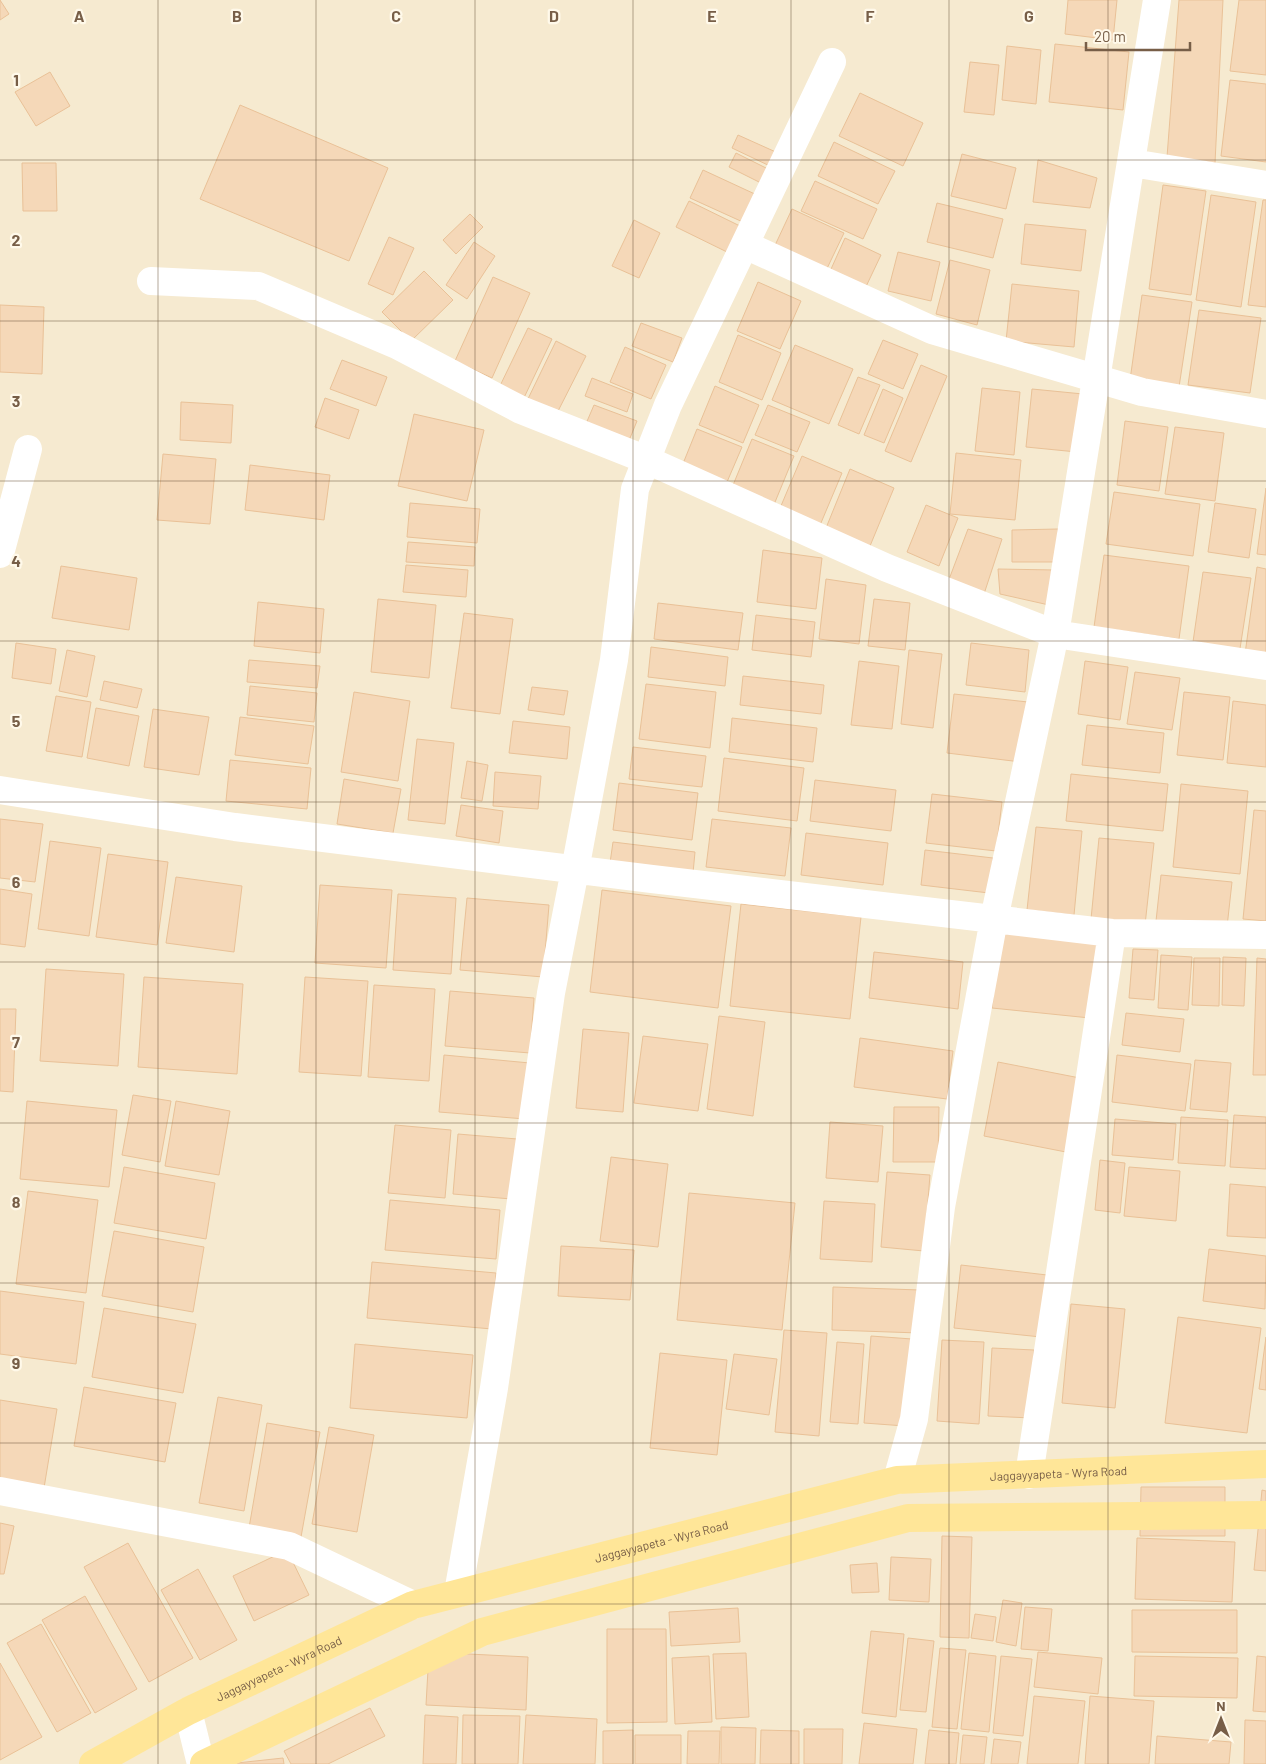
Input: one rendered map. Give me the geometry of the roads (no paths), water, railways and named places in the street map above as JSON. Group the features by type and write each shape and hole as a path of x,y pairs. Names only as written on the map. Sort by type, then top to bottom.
{"main road":[{"name":"Jaggayyapeta - Wyra Road","path":"93,1764 188,1711 413,1605 897,1480 1266,1464"},
{"path":"203,1764 482,1632 908,1518 1266,1515"}],"street":[{"path":"897,1480 914,1419 941,1207 994,919 1055,634 1157,0"},
{"path":"458,1593 494,1388 550,993 614,660 635,490 668,405 832,62"},
{"path":"1132,163 1266,185"},
{"path":"744,245 932,330 1142,392 1266,414"},
{"path":"151,280 258,286 397,345 521,410 647,460 887,568 1055,634 1266,666"},
{"path":"0,554 28,449"},
{"path":"0,790 235,827 575,870 1112,933 1266,935"},
{"path":"1030,1475 1112,933"},
{"path":"0,1491 289,1546 413,1605"},
{"path":"188,1711 203,1764"}]}
